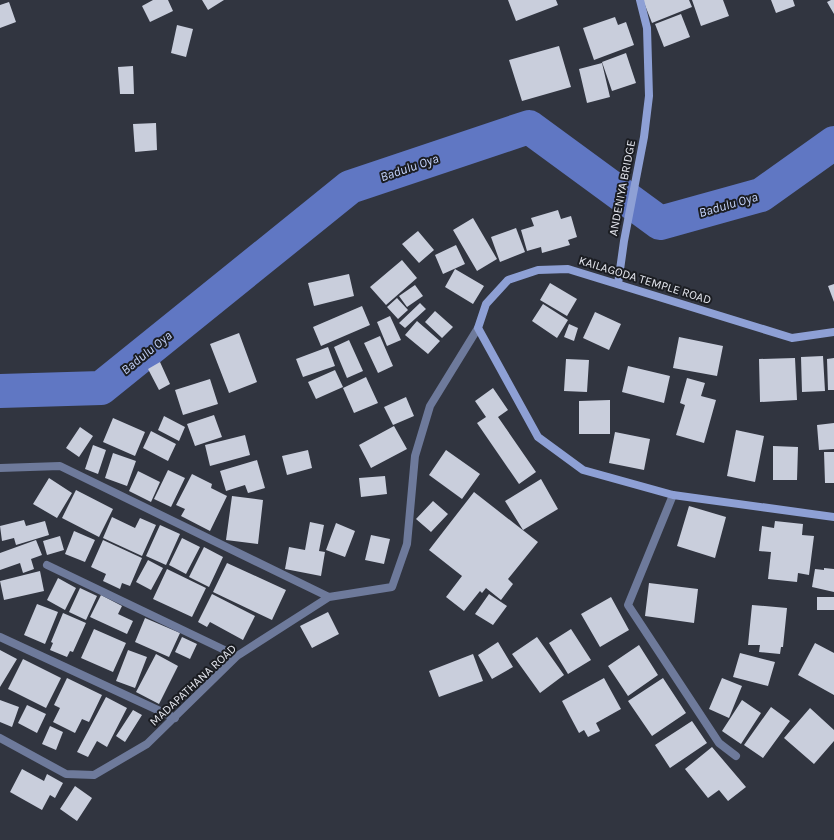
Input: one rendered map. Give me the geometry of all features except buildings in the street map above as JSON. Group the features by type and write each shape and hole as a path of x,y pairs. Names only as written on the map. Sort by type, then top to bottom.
{"street":[{"name":"ANDENIYA BRIDGE","path":"618,284 624,241 644,137 649,96 647,28 640,0"},
{"name":"KAILAGODA TEMPLE ROAD","path":"478,328 486,304 508,280 538,270 568,269 792,338 834,332"},
{"path":"478,328 538,437 583,470 673,495 834,517"},
{"name":"MADAPATHANA ROAD","path":"0,738 66,774 94,775 147,744 237,656 329,598 392,587 407,544 415,456 430,406 478,328"},
{"path":"0,468 60,466 329,598"},
{"path":"673,495 628,605 719,743 736,756"},
{"path":"47,565 237,656"},
{"path":"0,637 175,718"}],"waterway":[{"name":"Badulu Oya","path":"0,391 101,388 350,187 529,127 660,223 761,195 834,143"}]}
